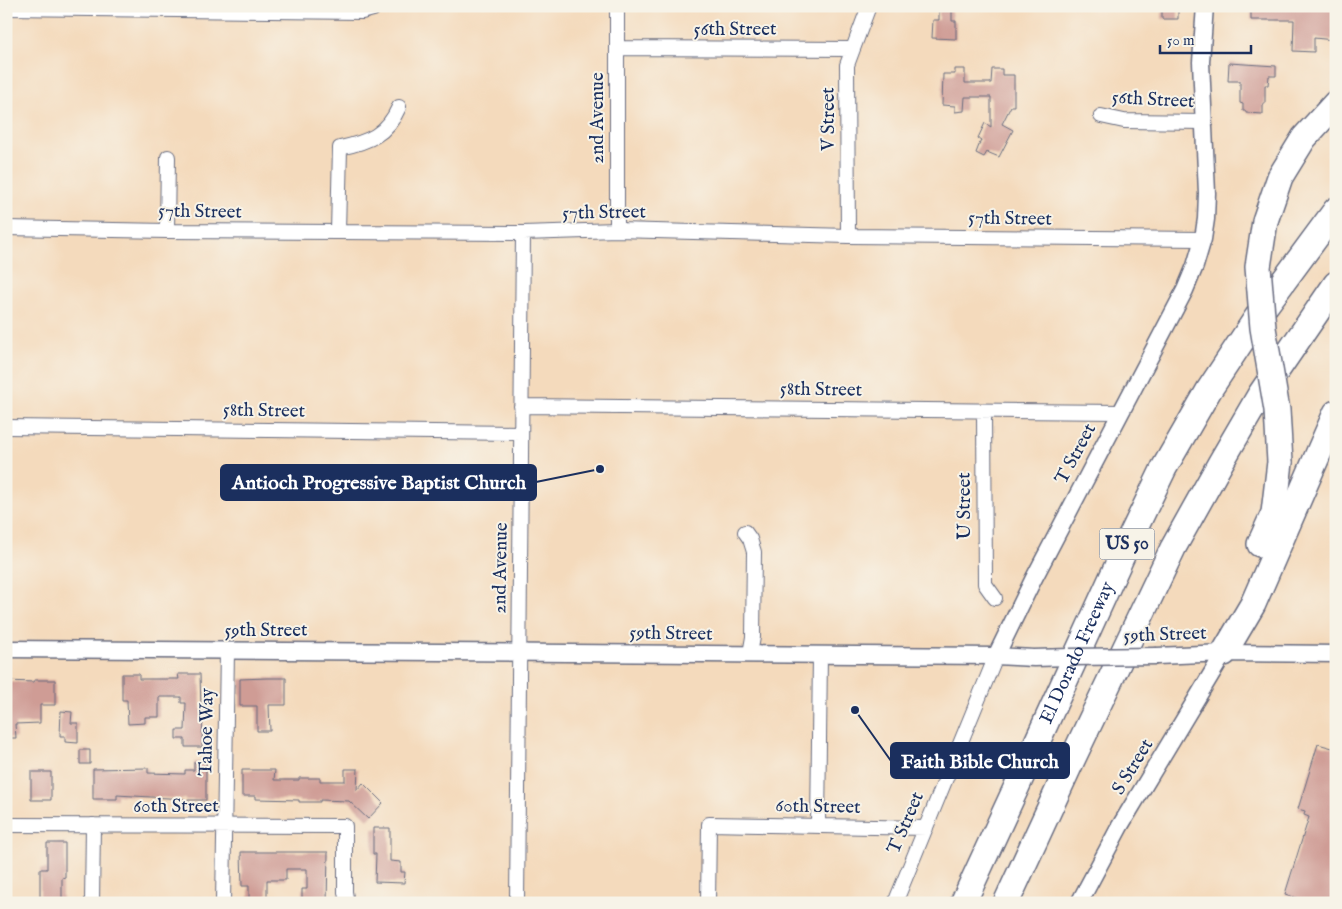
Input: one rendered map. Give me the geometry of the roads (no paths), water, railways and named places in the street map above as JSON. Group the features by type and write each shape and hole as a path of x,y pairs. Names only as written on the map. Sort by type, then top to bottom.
{"highway":[{"path":"1224,653 1248,572 1274,513 1280,462 1277,410 1263,328 1258,267 1264,221 1280,178 1304,138 1336,103"},
{"name":"El Dorado Freeway","path":"963,903 1164,468 1209,390 1255,321 1336,210"},
{"name":"US 50","path":"1006,903 1173,548 1260,395 1336,284"},
{"path":"1224,653 1253,604 1336,413"}],"street":[{"path":"6,8 362,12 374,9 375,6"},
{"name":"2nd Avenue","path":"617,6 617,230"},
{"name":"V Street","path":"848,236 848,65 869,6"},
{"name":"T Street","path":"895,903 996,656 1033,580 1185,290 1195,266 1203,239 1207,193 1201,62 1205,6"},
{"name":"56th Street","path":"617,48 853,50"},
{"path":"338,232 340,148 357,144 376,136 387,127 399,107"},
{"name":"56th Street","path":"1101,116 1124,121 1204,122"},
{"path":"167,230 168,157"},
{"name":"57th Street","path":"6,228 523,233 617,230 848,236 1203,239"},
{"name":"2nd Avenue","path":"517,903 523,233"},
{"name":"58th Street","path":"522,406 1121,412"},
{"name":"U Street","path":"984,411 985,584 995,598"},
{"name":"58th Street","path":"6,426 521,433"},
{"path":"745,532 750,539 754,552 753,637 750,654"},
{"name":"59th Street","path":"6,649 996,656 1034,658 1224,653 1336,654"},
{"name":"Tahoe Way","path":"223,903 227,651"},
{"name":"S Street","path":"1079,903 1120,826 1224,653"},
{"path":"818,826 820,655"},
{"name":"60th Street","path":"708,903 709,824 926,828"},
{"path":"92,903 93,825"},
{"name":"60th Street","path":"6,826 345,826 345,892 347,903"}],"place":[{"name":"Antioch Progressive Baptist Church","path":"600,469"},
{"name":"Faith Bible Church","path":"855,710"}]}
